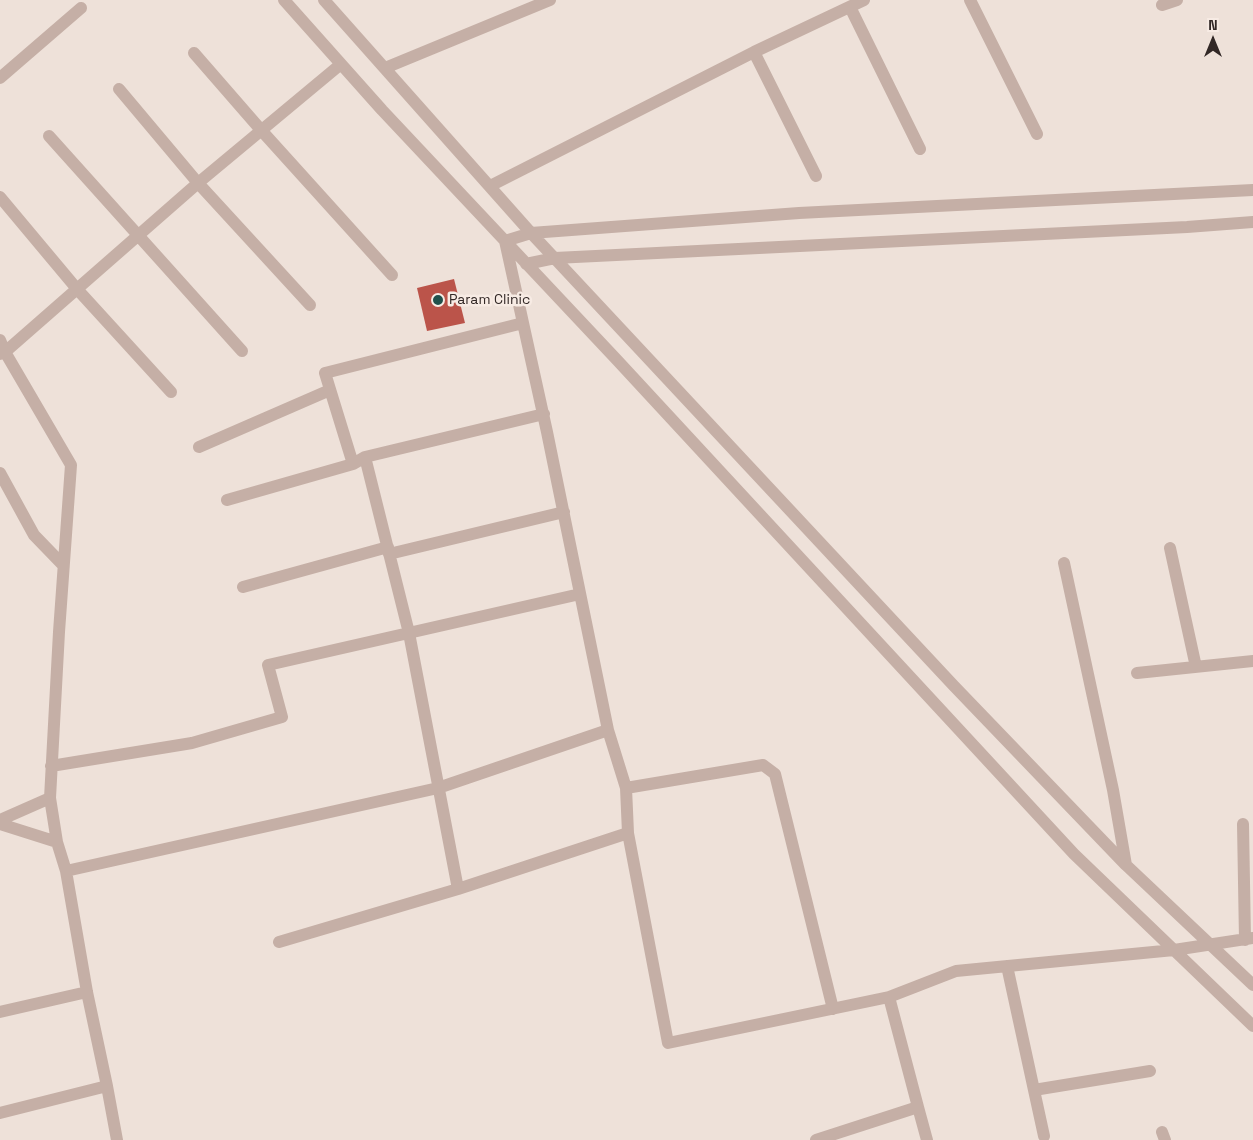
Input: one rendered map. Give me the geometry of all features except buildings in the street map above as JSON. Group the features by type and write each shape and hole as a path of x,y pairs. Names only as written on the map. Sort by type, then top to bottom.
{"street":[{"path":"284,0 526,264 1074,854 1253,1026"},
{"path":"324,0 531,233 954,686 1126,865 1253,986"},
{"path":"385,68 550,0"},
{"path":"490,186 754,52 864,0"},
{"path":"970,0 1037,134"},
{"path":"1162,5 1177,0"},
{"path":"850,7 920,149"},
{"path":"0,78 81,8"},
{"path":"754,52 816,176"},
{"path":"194,53 392,275"},
{"path":"117,1140 87,992 66,871 57,842 50,798 63,565 71,465 2,348 77,289 198,183 341,64"},
{"path":"118,89 198,183 310,305"},
{"path":"49,136 242,351"},
{"path":"505,241 531,233 799,213 1253,190"},
{"path":"0,198 77,289 172,392"},
{"path":"526,264 555,258 1187,227 1253,222"},
{"path":"505,241 544,414 608,730 626,788 628,833 668,1043 889,997 956,971 1174,950 1249,939 1243,824"},
{"path":"353,464 325,373 523,323"},
{"path":"199,447 330,390"},
{"path":"227,500 353,464 365,457 544,414"},
{"path":"365,457 409,633 458,889"},
{"path":"0,472 34,536 63,565"},
{"path":"243,587 389,551 564,512"},
{"path":"1170,548 1196,667"},
{"path":"1064,563 1113,790 1126,865"},
{"path":"51,766 192,743 282,717 268,665 580,594"},
{"path":"1137,673 1253,661"},
{"path":"66,871 438,788 608,730"},
{"path":"626,788 763,764 775,774 833,1009"},
{"path":"0,820 50,798"},
{"path":"0,824 57,842"},
{"path":"279,942 458,889 628,833"},
{"path":"1007,966 1044,1136"},
{"path":"0,1012 87,992"},
{"path":"889,997 927,1140"},
{"path":"1034,1090 1150,1071"},
{"path":"0,1113 107,1086"},
{"path":"816,1140 918,1106"}],"place":[{"name":"Param Clinic","path":"438,300"}]}
